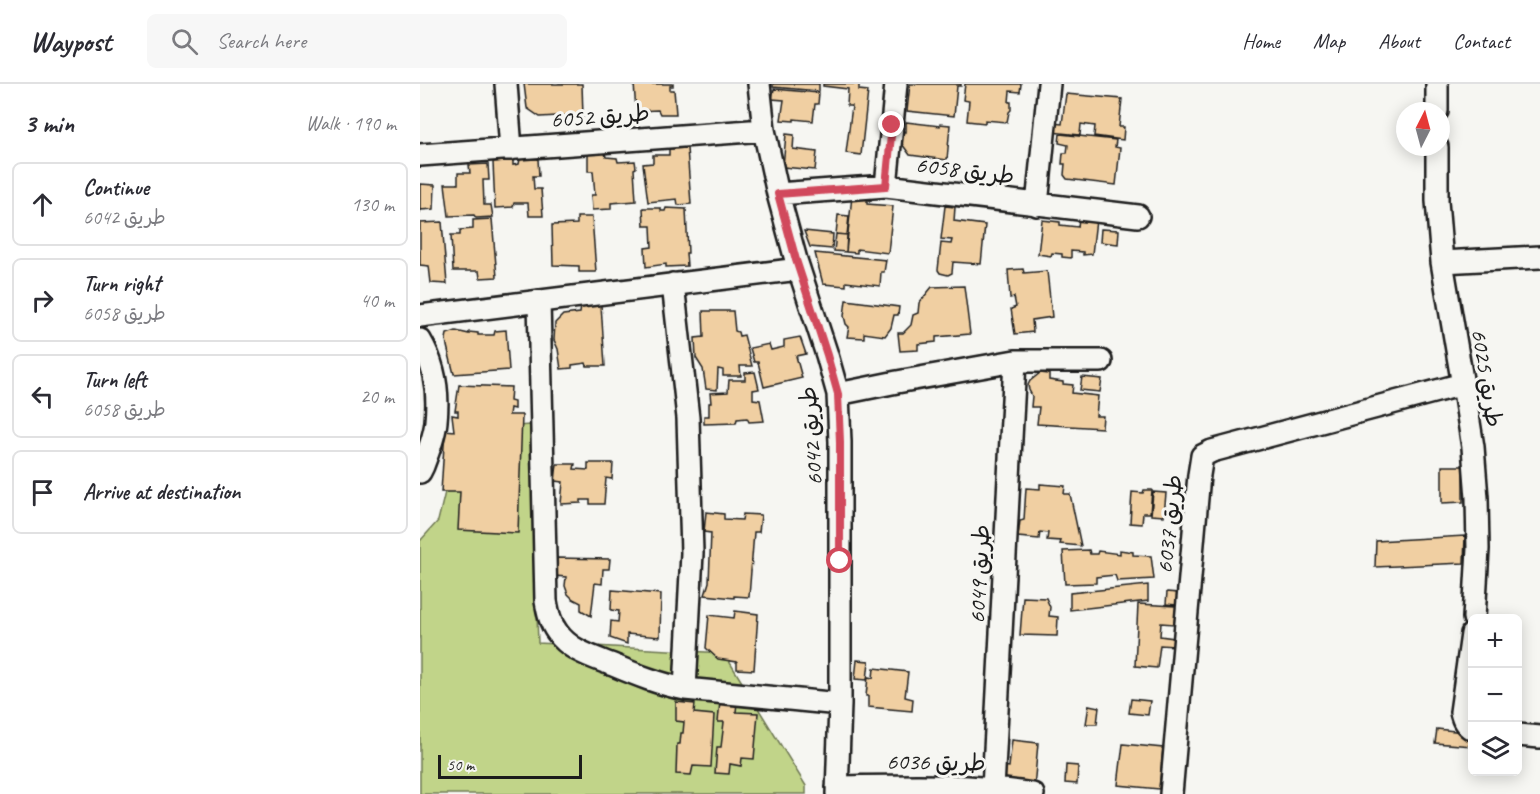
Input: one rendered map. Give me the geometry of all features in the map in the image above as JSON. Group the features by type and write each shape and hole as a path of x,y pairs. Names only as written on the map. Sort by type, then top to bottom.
{"street":[{"path":"506,84 511,148"},
{"name":"طريق 6042","path":"759,84 764,130 778,194 838,394 840,704 837,790"},
{"name":"طريق 6058","path":"886,186 896,84"},
{"name":"طريق 6058","path":"1037,205 1049,84"},
{"path":"1437,84 1437,102"},
{"name":"طريق 6052","path":"420,155 764,130"},
{"name":"طريق 6025","path":"1437,156 1437,201 1442,262 1473,447 1478,549 1474,614"},
{"name":"طريق 6058","path":"778,194 886,186 1138,216"},
{"path":"1442,262 1540,256"},
{"path":"420,316 799,269"},
{"path":"673,284 688,418 691,508 692,553 685,689"},
{"path":"539,301 546,601 549,617 556,632 568,644 582,652 651,681 685,689 840,704"},
{"path":"420,340 428,353 436,376 436,423 420,472"},
{"path":"838,394 897,381 1016,361 1101,361"},
{"name":"طريق 6049","path":"1002,791 1016,361"},
{"name":"طريق 6037","path":"1171,794 1197,486 1202,456 1212,451 1463,384"},
{"path":"1468,666 1461,712 1468,726"},
{"path":"1522,735 1540,737"},
{"name":"طريق 6036","path":"837,790 1002,791 1033,794"}],"green space":[{"path":"530,425 538,643 724,653 806,786 806,794 420,794 420,541 438,521 460,430"}],"building":[{"path":"524,84 582,84 583,117 575,115 540,117 527,108"},
{"path":"634,84 673,84 670,90 674,90 676,114 660,114 658,110 636,111"},
{"path":"773,84 819,84 819,91 773,87"},
{"path":"823,84 859,84 859,90 868,91 861,155 846,153 852,106 847,106 848,89 823,86"},
{"path":"910,84 961,84 957,86 954,116 907,111"},
{"path":"965,84 1021,84 1020,92 1010,91 1011,110 1007,122 967,121 969,101 963,100"},
{"path":"774,89 819,93 813,121 781,120 784,100 772,99"},
{"path":"1066,94 1122,99 1119,127 1124,127 1123,140 1094,136 1095,126 1081,124 1080,135 1051,132 1052,123 1062,124"},
{"path":"906,122 950,125 947,160 910,155 902,144"},
{"path":"786,134 794,135 793,149 817,152 815,170 783,167"},
{"path":"1060,134 1116,140 1115,147 1120,148 1116,185 1067,179 1064,175 1065,164 1062,164 1063,153 1067,153 1068,145 1059,143"},
{"path":"687,148 691,204 678,205 677,199 648,202 643,164 653,163 653,155 669,155 669,149"},
{"path":"605,153 606,157 617,158 618,162 635,161 636,201 611,203 611,209 592,210 591,195 595,195 593,171 588,171 588,154"},
{"path":"520,159 538,159 539,176 533,176 534,189 541,189 543,216 529,216 528,203 514,203 513,207 495,208 493,162 513,160 513,165 519,164"},
{"path":"488,164 489,180 483,180 484,205 491,205 493,217 449,216 445,184 458,184 458,173 470,173 469,165"},
{"path":"420,184 435,185 434,209 420,210"},
{"path":"852,196 871,198 867,204 893,206 888,253 857,249 857,253 846,252"},
{"path":"945,206 955,207 954,221 985,225 981,264 953,262 952,273 948,275 938,270 941,243 951,244 952,240 941,239"},
{"path":"643,208 661,208 661,211 665,211 666,208 686,209 687,266 666,267 666,264 646,267 645,248 652,247 651,226 644,226"},
{"path":"838,215 849,216 847,235 836,234"},
{"path":"577,217 592,217 596,272 579,272 579,266 553,265 552,225 577,224"},
{"path":"1079,218 1096,220 1092,254 1083,255 1083,252 1071,251 1071,258 1062,257 1062,254 1052,253 1051,256 1038,254 1042,220 1078,227"},
{"path":"492,219 497,277 480,278 479,271 453,271 451,235 460,235 460,230 473,229 473,220"},
{"path":"442,222 447,284 431,283 429,266 420,265 420,223"},
{"path":"1101,229 1119,230 1118,244 1100,242"},
{"path":"804,231 833,234 832,249 810,247"},
{"path":"836,234 847,235 846,252 834,251"},
{"path":"815,253 886,260 884,272 881,272 880,286 846,282 846,286 823,284"},
{"path":"1023,269 1024,273 1047,271 1052,317 1032,320 1033,332 1015,334 1011,309 1016,307 1014,297 1010,298 1008,270"},
{"path":"964,286 970,334 936,337 936,342 918,344 918,350 900,351 898,333 903,333 911,325 913,315 918,313 919,303 932,287"},
{"path":"846,300 899,307 898,315 894,315 891,328 885,336 864,333 864,338 847,337 849,327 844,316"},
{"path":"601,305 605,366 587,366 586,363 561,369 554,340 555,323 563,315 580,313 581,306"},
{"path":"703,311 733,311 735,331 739,336 744,335 752,366 740,366 741,376 723,376 723,370 718,369 717,390 706,389 703,369 696,358 695,338 704,337"},
{"path":"506,330 509,370 454,374 447,346 447,334 456,331 494,335 495,331"},
{"path":"800,337 806,354 796,356 802,378 764,387 758,362 754,362 750,348 769,344 771,350 784,347 784,340"},
{"path":"755,372 759,389 753,390 753,399 760,400 764,421 749,422 747,418 737,419 736,423 704,424 704,416 709,416 710,393 728,392 729,380 745,380 745,373"},
{"path":"1040,373 1049,374 1049,380 1073,385 1072,393 1098,396 1096,416 1103,416 1102,428 1037,424 1039,407 1031,407 1032,396 1028,385"},
{"path":"1082,377 1102,379 1100,392 1080,390"},
{"path":"459,385 511,387 510,401 514,402 514,409 510,408 509,415 522,415 518,533 458,530 460,492 441,492 445,430 454,431 452,415 458,416 458,411 455,411"},
{"path":"588,463 613,463 612,479 606,478 604,504 590,504 590,500 581,500 581,503 561,504 563,482 555,481 557,464 575,464 574,469 588,470"},
{"path":"1442,466 1463,466 1463,502 1442,503"},
{"path":"1040,484 1065,486 1064,494 1070,494 1081,546 1047,540 1048,533 1040,532 1039,539 1018,537 1020,521 1024,520 1026,488 1040,489"},
{"path":"1144,490 1152,490 1150,513 1143,513 1142,524 1130,523 1132,492 1143,493"},
{"path":"1153,492 1166,493 1164,516 1151,515"},
{"path":"706,512 724,514 724,519 742,520 743,514 761,515 759,532 754,532 749,597 705,595 709,582 711,533 704,532"},
{"path":"1465,536 1464,563 1375,567 1376,541"},
{"path":"1089,550 1090,554 1097,554 1098,551 1120,554 1120,550 1133,552 1133,555 1151,556 1154,579 1117,581 1115,575 1096,577 1096,583 1065,584 1063,551"},
{"path":"556,558 610,559 609,569 603,569 602,584 595,583 591,616 581,610 581,603 568,594 565,586 566,577 555,576"},
{"path":"1148,585 1148,601 1070,610 1070,593"},
{"path":"612,590 661,594 660,637 627,634 627,644 610,638 611,621 618,622 619,611 611,610"},
{"path":"1167,592 1178,593 1177,605 1166,604"},
{"path":"1023,597 1046,598 1050,607 1049,616 1058,617 1057,636 1020,635"},
{"path":"1138,604 1176,606 1174,624 1161,623 1160,636 1174,638 1174,646 1160,645 1157,668 1135,666"},
{"path":"735,611 758,614 754,670 737,669 737,662 718,659 706,648 709,615 734,618"},
{"path":"857,660 869,661 867,680 855,679"},
{"path":"874,668 908,672 905,697 913,699 912,711 868,707 868,696 866,696 868,677 873,678"},
{"path":"1131,699 1150,701 1148,715 1129,713"},
{"path":"720,701 737,703 736,712 758,713 754,759 742,758 741,766 730,764 729,774 715,773 717,747 721,747 724,722 718,722"},
{"path":"676,702 695,704 694,713 714,715 711,767 693,766 691,775 676,774 677,744 680,744 684,722 676,721"},
{"path":"1089,705 1099,707 1097,724 1086,724"},
{"path":"1437,729 1468,733 1468,746 1435,743"},
{"path":"1012,740 1038,743 1034,788 1001,784 1003,766 1009,767"},
{"path":"1123,744 1163,748 1159,789 1118,785"},
{"path":"1066,765 1078,766 1077,784 1065,783"}],"route":[{"path":"840,561 838,394 778,194 886,186 892,125"}]}
